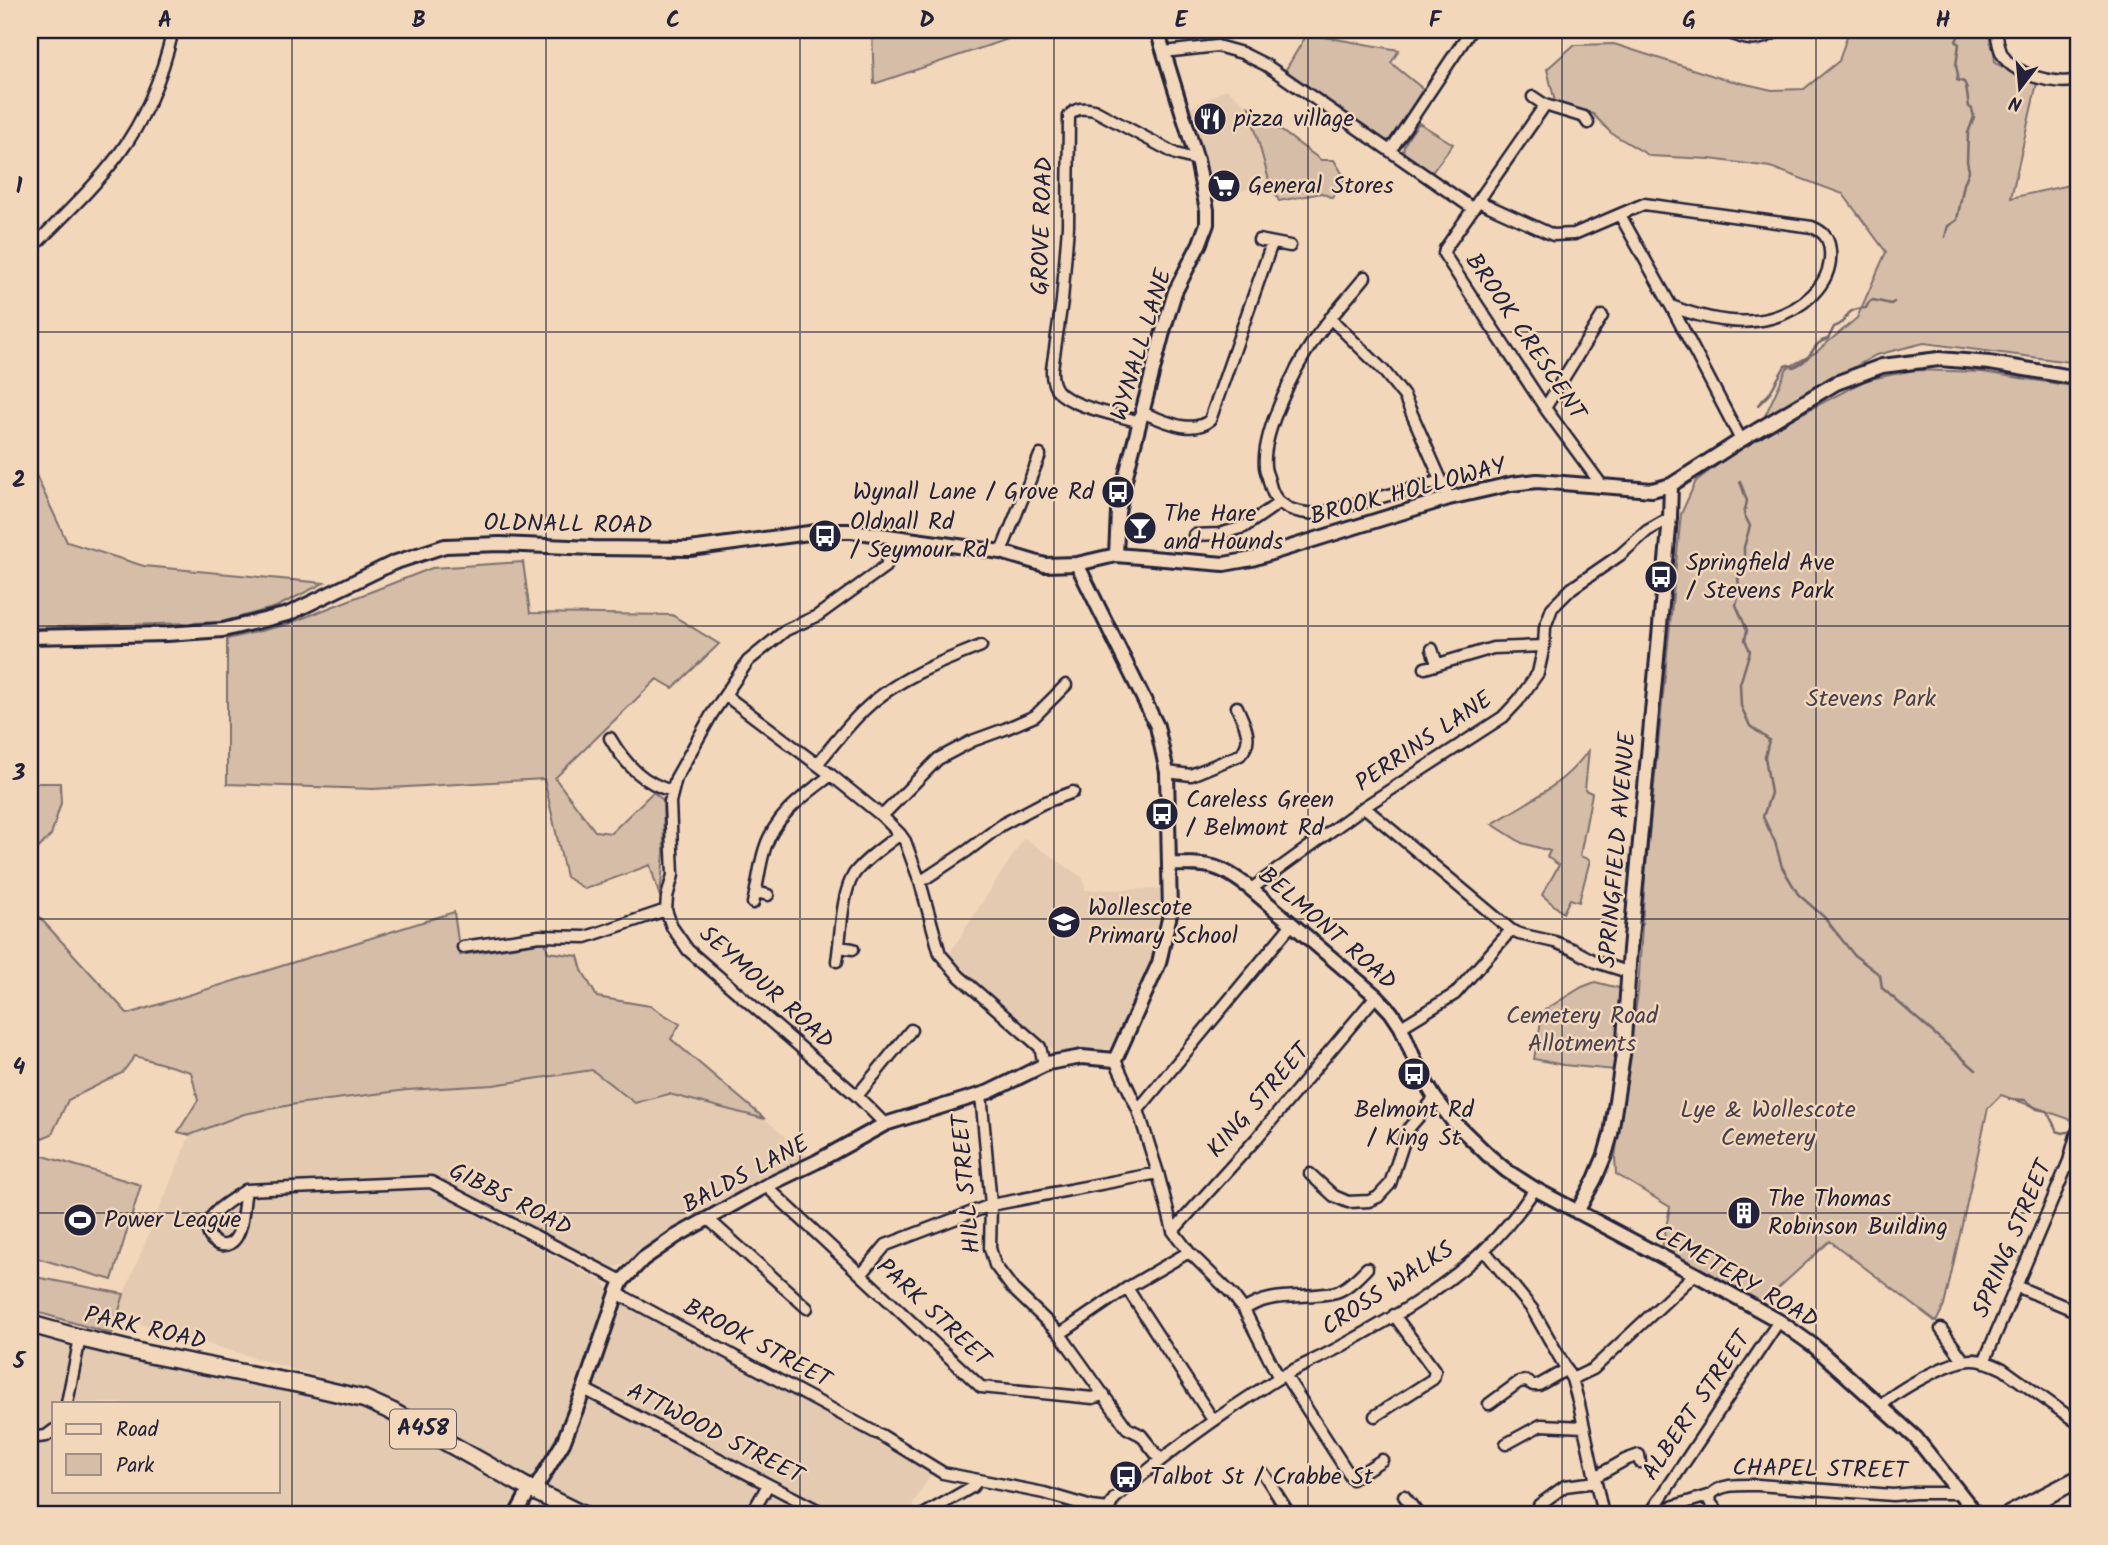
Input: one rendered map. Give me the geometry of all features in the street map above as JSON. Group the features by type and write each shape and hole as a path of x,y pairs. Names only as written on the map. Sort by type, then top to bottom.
{"highway":[{"name":"PARK ROAD","path":"30,1324 80,1338 364,1399 411,1422 532,1490"},
{"path":"2009,1515 2078,1479"},
{"name":"A458","path":"532,1490 583,1515"}],"street":[{"path":"30,250 120,153 152,95 166,59 173,30"},
{"name":"WYNALL LANE","path":"1116,555 1118,512 1126,475 1175,292 1207,224 1207,210 1197,160 1157,30"},
{"path":"1390,151 1471,30"},
{"path":"1724,30 1753,41 1779,30"},
{"path":"1996,30 2001,52 2017,68 2027,74 2057,82 2078,80"},
{"path":"1164,52 1217,46 1242,53 1266,65 1390,151 1475,205 1553,235 1574,234 1644,204 1812,227 1821,231 1829,243 1830,257 1823,282 1806,300 1788,312 1753,321 1733,322 1692,314 1671,306"},
{"path":"1533,97 1545,105 1584,117 1588,123"},
{"path":"1475,205 1545,105"},
{"name":"GROVE ROAD","path":"1141,417 1071,400 1058,391 1052,378 1068,226 1069,116 1083,108 1094,110 1176,155 1197,160"},
{"name":"BROOK CRESCENT","path":"1475,205 1444,254 1545,408 1603,486"},
{"path":"1620,215 1741,440"},
{"path":"1259,240 1290,246"},
{"path":"1141,417 1187,428 1202,427 1210,420 1272,243"},
{"path":"1365,277 1313,341 1287,389 1270,430 1265,466 1271,489 1279,503 1289,509 1318,514 1441,481"},
{"path":"1545,408 1600,328 1602,316"},
{"path":"1330,318 1383,370 1404,396 1449,498"},
{"path":"1671,485 1836,383 1882,366 1938,359 1990,363 2078,378"},
{"path":"1001,552 1036,460"},
{"name":"BROOK HOLLOWAY","path":"1116,555 1224,564 1252,559 1449,498 1511,484 1536,481 1652,490 1671,485"},
{"name":"SPRINGFIELD AVENUE","path":"1577,1212 1605,1155 1611,1134 1623,1055 1671,485"},
{"path":"1194,535 1219,534 1244,527 1279,503"},
{"name":"PERRINS LANE","path":"1251,889 1364,807 1503,717 1538,673 1545,628 1552,608 1572,588 1620,555 1647,531 1670,518"},
{"name":"OLDNALL ROAD","path":"30,637 223,630 288,614 393,563 445,546 500,544 690,548 824,531 852,531 1001,552 1045,565 1076,564 1116,555"},
{"path":"463,947 540,936 586,937 666,910 673,875 670,802 672,791 676,778 725,695 748,662 786,630 817,616 886,566 894,537"},
{"path":"1076,564 1157,726 1167,772 1170,914 1159,963 1115,1060 1138,1110 1173,1231 1189,1252 1214,1274 1244,1310 1282,1376 1352,1479 1382,1460"},
{"path":"817,764 864,710 892,688 973,646"},
{"path":"1425,668 1493,648 1544,646"},
{"path":"1432,649 1437,664"},
{"path":"882,816 938,759 972,741 1035,716 1063,692"},
{"path":"725,695 831,775 900,834 920,882 940,954 959,976 1040,1047 1044,1064"},
{"path":"1167,772 1191,775 1240,755 1249,738 1237,708"},
{"path":"610,745 653,786 672,791"},
{"path":"753,903 766,845 778,822 794,804 831,775"},
{"path":"920,882 1003,824 1068,797"},
{"path":"1364,807 1511,930 1555,942 1596,962 1628,972"},
{"path":"837,961 850,882 860,867 900,834"},
{"name":"BELMONT ROAD","path":"1169,864 1213,865 1230,872 1251,889 1376,996 1391,1012 1435,1098 1472,1140 1507,1171 1577,1212"},
{"path":"756,892 768,895"},
{"name":"SEYMOUR ROAD","path":"666,910 672,927 688,950 857,1096 885,1124"},
{"path":"1138,1110 1292,924"},
{"path":"1401,1027 1455,994 1511,930"},
{"path":"839,947 853,949"},
{"name":"KING STREET","path":"1173,1231 1256,1139 1376,996"},
{"path":"857,1096 911,1030"},
{"name":"BALDS LANE","path":"516,1515 563,1443 620,1287 643,1259 675,1237 766,1185 816,1162 885,1124 989,1092 1044,1064 1082,1058 1115,1060"},
{"name":"HILL STREET","path":"981,1094 991,1206 990,1248 995,1265 1013,1289 1060,1334 1127,1428 1141,1435 1160,1459"},
{"path":"1310,1174 1334,1196 1348,1202 1369,1201 1378,1196 1390,1184 1408,1129 1435,1098"},
{"name":"SPRING STREET","path":"1984,1362 2069,1161 2077,1132"},
{"path":"862,1275 886,1245 991,1206 1158,1173"},
{"name":"GIBBS ROAD","path":"246,1190 431,1182 620,1287"},
{"name":"PARK STREET","path":"766,1185 981,1387 1093,1398 1104,1394"},
{"name":"CROSS WALKS","path":"1109,1512 1114,1499 1160,1459 1213,1420 1282,1376 1394,1315 1440,1285 1484,1250 1535,1189"},
{"path":"246,1190 235,1239 228,1244 218,1245 210,1239 207,1230 209,1221 215,1213 246,1190"},
{"name":"CEMETERY ROAD","path":"1577,1212 1779,1321 1821,1352 1916,1438 1977,1515"},
{"path":"707,1218 807,1308"},
{"path":"1484,1250 1532,1309 1572,1379 1580,1404 1603,1515"},
{"path":"1060,1334 1127,1288 1189,1252"},
{"path":"1244,1310 1255,1302 1268,1299 1339,1292 1367,1268"},
{"path":"1572,1379 1593,1369 1695,1274"},
{"path":"2016,1286 2078,1312"},
{"name":"BROOK STREET","path":"620,1287 878,1434 937,1471 1044,1493 1090,1511 1109,1512"},
{"path":"1127,1288 1213,1420"},
{"path":"1375,1416 1433,1379 1435,1371 1394,1315"},
{"name":"ALBERT STREET","path":"1647,1515 1779,1321"},
{"path":"1941,1329 1964,1361"},
{"path":"67,1402 80,1338"},
{"path":"1881,1405 1900,1390 1964,1361 1976,1360 2003,1370 2078,1423"},
{"path":"1489,1404 1519,1382 1539,1385 1567,1369"},
{"name":"ATTWOOD STREET","path":"584,1389 827,1515"},
{"path":"1506,1444 1541,1425 1584,1427"},
{"path":"30,1438 46,1436 52,1432"},
{"path":"1539,1505 1564,1486 1595,1479 1625,1460 1639,1455 1640,1462"},
{"path":"1264,1474 1290,1515"},
{"path":"923,1515 971,1487 978,1480"},
{"path":"751,1515 768,1485"},
{"name":"CHAPEL STREET","path":"1647,1515 1735,1485 1893,1495 1959,1493"},
{"path":"1711,1495 1710,1502 1720,1515"},
{"path":"1404,1496 1419,1515"}],"shaded area":[{"path":"1226,89 1249,107 1270,184 1212,198 1189,109"},
{"name":"Wollescote Primary School","path":"1024,838 1083,878 1085,890 1161,889 1155,954 1118,1040 1105,1050 1055,1052 949,954"},
{"path":"592,1070 635,1103 669,1094 765,1119 808,1157 697,1213 628,1262 609,1270 524,1226 518,1237 605,1283 610,1294 748,1367 931,1474 913,1504 918,1515 600,1515 374,1393 117,1317 190,1135 244,1114 296,1104 407,1090 493,1085"},
{"path":"30,1332 354,1404 391,1418 467,1463 466,1467 521,1494 509,1515 30,1515"}],"green space":[{"path":"872,30 1011,30 1011,38 874,84"},
{"path":"1849,30 1987,30 1995,63 2037,83 2011,198 2078,183 2078,363 1924,343 1876,355 1764,418 1787,368 1815,353 1857,318 1886,252 1843,194 1770,167 1710,159 1650,156 1611,133 1593,114 1555,102 1547,69 1574,45 1614,44 1720,78 1772,90 1804,89 1839,61"},
{"path":"1307,34 1399,50 1391,63 1423,89 1390,140 1383,141 1285,71"},
{"path":"1249,107 1321,160 1334,160 1345,178 1332,198 1322,193 1279,201 1270,184"},
{"path":"1419,123 1453,144 1430,175 1404,153 1406,142"},
{"name":"Stevens Park","path":"1914,370 1982,372 2078,387 2078,1127 2072,1120 2001,1095 1988,1108 1944,1306 1936,1322 1830,1241 1762,1303 1662,1248 1670,1207 1616,1174 1615,1157 1638,992 1645,876 1681,514 1696,481 1728,457 1795,417 1866,380"},
{"path":"33,469 67,542 144,566 324,583 276,607 222,622 30,628 30,470"},
{"path":"523,562 530,613 672,615 719,644 673,688 657,679 555,778 595,831 611,833 653,792 663,800 664,853 660,897 650,865 585,889 566,877 544,779 373,789 227,784 227,639 285,625 432,568"},
{"path":"1589,749 1585,790 1592,793 1580,856 1590,860 1579,902 1570,899 1563,913 1542,895 1559,865 1547,857 1550,851 1522,843 1492,824 1557,783"},
{"path":"30,783 60,783 61,803 51,835 30,854"},
{"path":"30,907 128,1014 454,912 460,955 545,942 548,952 578,956 582,970 597,997 650,1006 680,1024 671,1039 765,1119 669,1094 635,1103 592,1070 493,1085 407,1090 296,1104 244,1114 190,1135 178,1132 198,1100 191,1072 135,1056 122,1073 68,1100 52,1134 30,1143"},
{"name":"Cemetery Road Allotments","path":"1595,982 1623,989 1615,1070 1534,1059 1543,1011"},
{"name":"Power League","path":"30,1152 141,1185 112,1280 30,1256"},
{"path":"30,1276 124,1294 112,1334 30,1310"}],"waterway":[{"path":"1945,237 1948,226 1957,220 1969,171 1968,133 1974,117 1969,107 1966,86 1964,82 1957,80 1959,44 1956,41 1956,30"},
{"path":"1758,405 1769,394 1785,366 1794,367 1804,361 1817,345 1828,339 1834,327 1843,322 1849,313 1866,308 1873,300 1891,304 1894,302"},
{"path":"1740,481 1747,501 1744,514 1750,526 1744,547 1744,569 1738,579 1740,590 1736,605 1747,630 1745,640 1750,651 1740,684 1741,706 1750,726 1769,740 1765,757 1771,793 1763,817 1775,842 1782,867 1798,894 1824,917 1854,955 1880,975 1882,988 1976,1070"},
{"path":"2009,1099 2025,1100 2037,1109 2047,1111 2057,1131 2063,1133 2076,1130"}],"place":[{"name":"pizza village","path":"1210,119"},
{"name":"General Stores","path":"1224,186"},
{"name":"Wynall Lane / Grove Rd","path":"1118,492"},
{"name":"The Hare and Hounds","path":"1140,528"},
{"name":"Oldnall Rd / Seymour Rd","path":"825,536"},
{"name":"Springfield Ave / Stevens Park","path":"1661,577"},
{"name":"Careless Green / Belmont Rd","path":"1162,814"},
{"name":"Wollescote Primary School","path":"1064,922"},
{"name":"Belmont Rd / King St","path":"1414,1074"},
{"name":"The Thomas Robinson Building","path":"1744,1213"},
{"name":"Power League","path":"80,1220"},
{"name":"Talbot St / Crabbe St","path":"1126,1477"}],"park label":[{"name":"Lye & Wollescote Cemetery","path":"1768,1124"}]}
